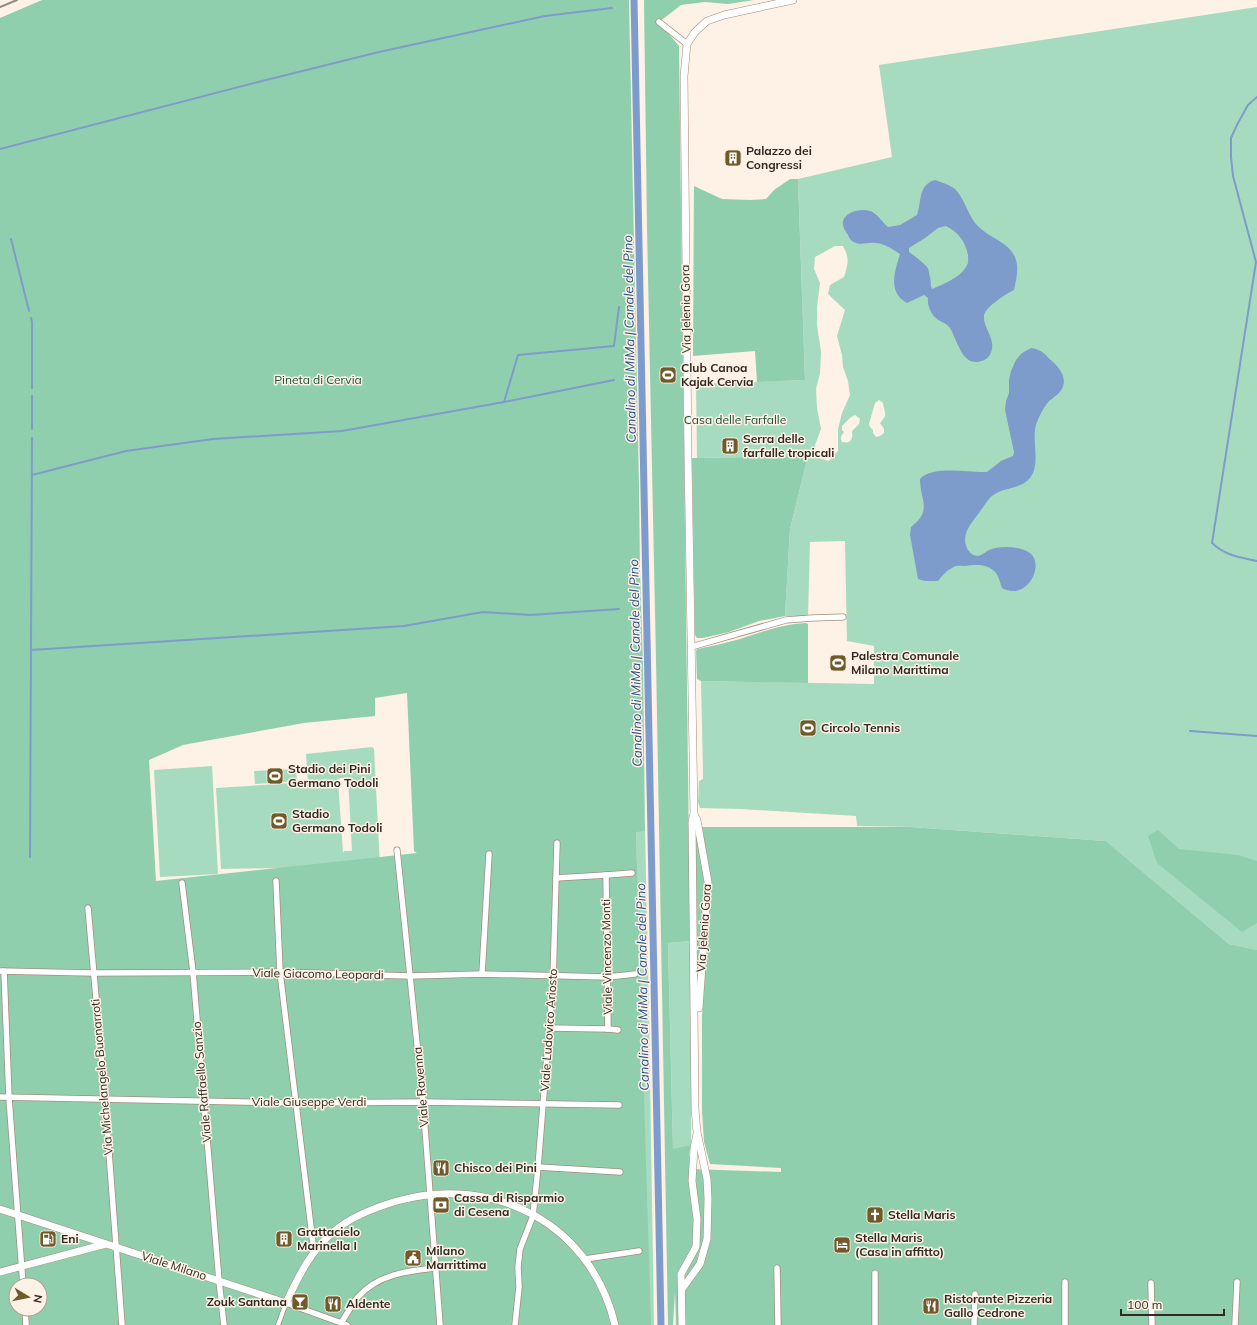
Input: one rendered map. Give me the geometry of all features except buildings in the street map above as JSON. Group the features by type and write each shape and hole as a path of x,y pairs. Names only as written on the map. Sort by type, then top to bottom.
{"street":[{"name":"Via Jelenia Gora","path":"682,1289 700,1264 707,1239 708,1199 707,1179 697,1132 695,1106 692,820 694,814 684,76 688,44 695,32 707,21 724,15 793,0"},
{"path":"659,22 688,44"},
{"path":"691,647 786,620 843,617"},
{"name":"Via Jelenia Gora","path":"694,814 697,820 708,882 695,1043"},
{"name":"Viale Ludovico Ariosto","path":"515,1325 520,1249 533,1216 538,1167 553,977 557,843"},
{"name":"Viale Ravenna","path":"397,850 423,1102 440,1325"},
{"path":"482,974 489,854"},
{"path":"556,878 606,876 632,873"},
{"name":"Viale Vincenzo Monti","path":"550,1028 608,1029 606,876"},
{"path":"276,881 280,972 314,1252"},
{"name":"Viale Raffaello Sanzio","path":"182,883 194,972 203,1101 224,1325"},
{"name":"Via Michelangelo Buonarroti","path":"88,908 105,1099 122,1325"},
{"path":"2,971 9,1098 22,1277"},
{"name":"Viale Giacomo Leopardi","path":"2,971 93,973 280,972 410,976 482,974 553,977 608,977 635,974"},
{"path":"608,1029 618,1030"},
{"name":"Viale Giuseppe Verdi","path":"0,1097 297,1103 423,1102 619,1105"},
{"name":"Via Jelenia Gora","path":"682,1325 681,1274 696,1247 697,1219 692,1181 694,1148 697,1132"},
{"path":"538,1167 620,1172"},
{"path":"278,1325 298,1277 314,1252 337,1228 355,1217 391,1203 430,1194 456,1193 497,1199 510,1204 551,1226 565,1238 584,1259 598,1281 607,1300 614,1325"},
{"name":"Viale Milano","path":"0,1209 116,1246 344,1324"},
{"path":"88,1237 91,1243 88,1249"},
{"path":"0,1272 107,1244"},
{"path":"584,1259 639,1252"},
{"path":"344,1324 358,1296 378,1280 396,1274 436,1268"},
{"path":"777,1268 778,1325"},
{"path":"875,1273 875,1325"},
{"path":"1065,1282 1065,1325"},
{"path":"1235,1325 1237,1282"},
{"path":"1151,1283 1152,1325"},
{"path":"974,1325 975,1294"}],"green space":[{"name":"Pineta di Cervia","path":"42,0 629,0 643,664 645,831 636,832 651,1325 0,1325 0,18","holes":["407,693 414,851 417,853 156,881 149,760 183,745 304,723 375,716 375,698"]},
{"path":"644,0 754,0 728,4 705,2 681,5 659,22 679,46 691,941 668,943 673,1149 691,1145 689,1154 690,1169 781,1172 781,1168 710,1164 704,1142 702,1111 702,1016 711,880 702,827 911,827 1106,841 1229,944 1257,950 1257,1325 676,1325 675,1292 673,1325 668,1325"},
{"name":"Casa delle Farfalle","path":"1257,7 1257,950 1229,944 1106,841 911,827 857,826 856,816 700,808 698,802 699,781 703,779 701,681 874,684 874,646 847,641 845,541 810,542 808,616 785,616 790,529 808,456 697,458 696,384 805,380 798,179 892,157 879,65","holes":["835,246 843,246 847,254 847,265 844,277 830,285 828,294 845,310 837,336 850,395 842,413 838,429 838,451 829,461 819,458 816,453 815,445 821,429 817,408 816,389 820,373 821,352 817,325 817,307 820,283 814,269 815,257","879,400 883,403 885,414 880,423 884,429 884,433 876,437 869,424 875,403","855,415 860,419 859,424 852,431 851,440 849,442 842,442 841,437 844,432 842,430 842,426"]},
{"path":"790,179 798,179 805,380 757,382 755,351 693,356 694,186 722,199 766,199 774,190"},
{"path":"808,456 790,529 785,616 759,621 729,632 697,638 695,635 692,458"},
{"path":"806,623 808,624 808,683 701,681 697,679 697,649 780,627"},
{"name":"Stadio Germano Todoli","path":"372,747 374,749 380,866 221,869 216,788 308,782 306,754","holes":["340,778 348,778 352,851 344,851 343,853 338,780"]},
{"path":"212,766 218,874 160,877 154,770"},
{"name":"Stadio dei Pini Germano Todoli","path":"296,769 297,781 255,784 254,771"},
{"path":"695,822 705,886 697,1000"},
{"path":"1158,830 1179,849 1238,855 1257,861 1257,923 1242,932 1157,863 1148,836"},
{"path":"636,831 645,831 654,1325 645,1325"},
{"path":"691,941 691,1145 673,1150 668,943"}],"water":[{"path":"935,180 955,189 962,198 976,224 985,232 1006,245 1014,254 1016,260 1017,271 1014,290 996,301 985,312 984,319 992,347 988,358 978,362 972,361 962,353 950,328 932,314 928,305 928,298 924,295 907,303 897,293 894,281 900,254 882,244 859,244 853,242 843,227 843,221 847,215 858,210 870,211 888,227 900,225 917,215 923,189 930,182","holes":["946,226 961,238 965,246 968,255 968,264 963,271 955,277 932,289 928,268 909,252 909,248 938,228"]},
{"path":"1031,348 1041,351 1056,365 1063,376 1064,385 1059,393 1047,403 1038,420 1035,436 1035,467 1030,478 1018,486 993,495 968,528 965,539 968,550 977,556 999,547 1016,548 1026,551 1034,558 1036,565 1035,573 1026,586 1019,590 1011,591 1002,588 997,575 991,568 976,565 955,566 946,572 938,581 925,581 918,579 910,535 911,527 918,521 924,510 920,479 933,472 942,471 987,472 1001,461 1013,456 1014,452 1005,410 1009,393 1009,380 1016,360 1022,353"}],"waterway":[{"name":"Canalino di MiMa | Canale del Pino","path":"634,0 661,1325"},
{"path":"0,149 379,52 545,16 612,8"},
{"path":"1257,97 1248,105 1231,138 1233,176 1256,262 1212,543 1222,551 1257,561"},
{"path":"11,239 29,311"},
{"path":"504,402 518,355 614,346 619,307"},
{"path":"31,318 32,388"},
{"path":"32,475 126,451 213,439 342,431 504,402 614,380"},
{"path":"32,396 32,429"},
{"path":"30,857 32,438"},
{"path":"31,650 404,626 483,612 530,615 619,609"},
{"path":"1190,731 1257,736"}],"railway":[{"path":"0,7 17,0"}],"place":[{"name":"Palazzo dei Congressi","path":"733,158"},
{"name":"Club Canoa Kajak Cervia","path":"668,375"},
{"name":"Serra delle farfalle tropicali","path":"730,446"},
{"name":"Palestra Comunale Milano Marittima","path":"838,663"},
{"name":"Circolo Tennis","path":"808,728"},
{"name":"Stadio dei Pini Germano Todoli","path":"275,776"},
{"name":"Stadio Germano Todoli","path":"279,821"},
{"name":"Chisco dei Pini","path":"441,1168"},
{"name":"Cassa di Risparmio di Cesena","path":"441,1205"},
{"name":"Stella Maris","path":"875,1215"},
{"name":"Eni","path":"48,1239"},
{"name":"Grattacielo Marinella I","path":"284,1239"},
{"name":"Stella Maris (Casa in affitto)","path":"842,1245"},
{"name":"Milano Marrittima","path":"413,1258"},
{"name":"Zouk Santana","path":"300,1302"},
{"name":"Aldente","path":"333,1304"},
{"name":"Ristorante Pizzeria Gallo Cedrone","path":"931,1306"}]}
